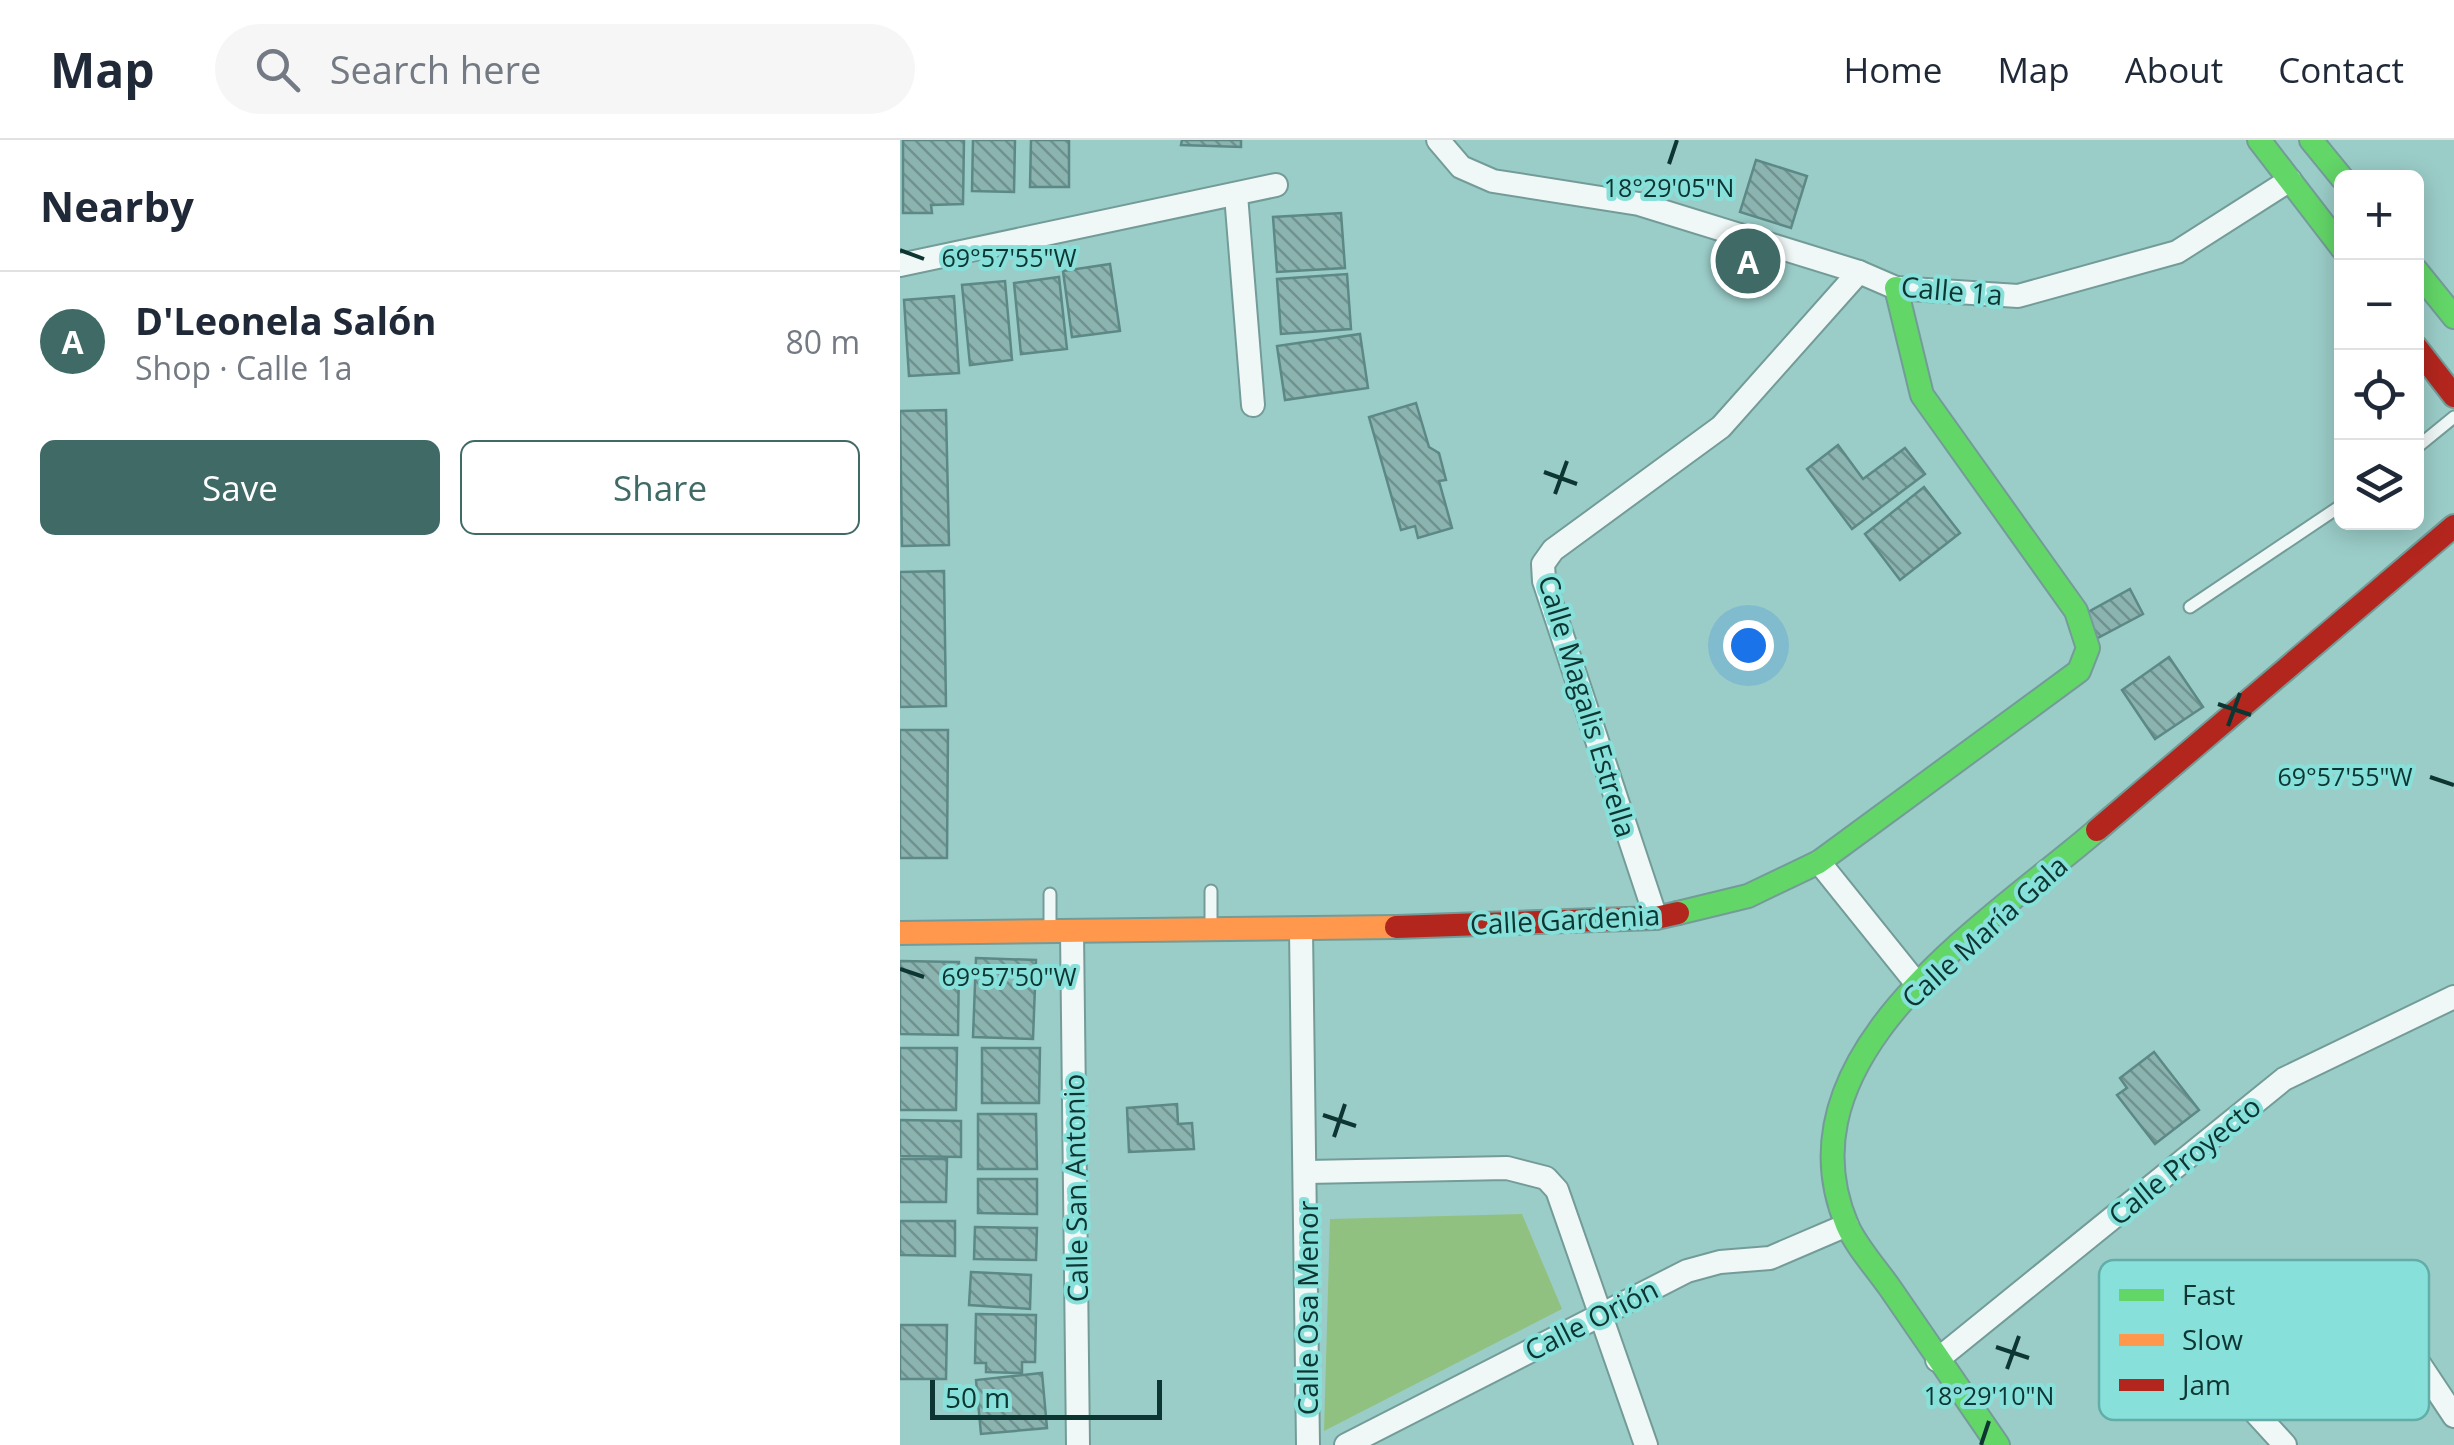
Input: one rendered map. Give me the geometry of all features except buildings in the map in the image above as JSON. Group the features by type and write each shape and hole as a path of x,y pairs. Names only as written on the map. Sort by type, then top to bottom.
{"street":[{"name":"Calle 1a","path":"1438,140 1461,167 1493,181 1640,204 1860,272 1896,288 2018,296 2176,252 2290,180"},
{"path":"2258,140 2334,238"},
{"path":"2310,140 2335,170"},
{"path":"900,265 1276,185"},
{"path":"1236,195 1253,405"},
{"name":"Calle Magalis Estrella","path":"1656,918 1544,581 1542,564 1552,550 1721,428 1860,272"},
{"path":"2424,280 2454,317"},
{"name":"Calle Gardenia","path":"900,933 1301,930 1656,918 1748,896 1819,862 2079,671 2088,648 2076,610 1922,395 1896,288"},
{"path":"2419,350 2454,396"},
{"name":"Calle María Gala","path":"1998,1445 1848,1225 1837,1186 1836,1098 1849,1068 1917,984 2454,526"},
{"path":"1819,862 1917,984"},
{"name":"Calle Osa Menor","path":"1301,930 1308,1445"},
{"name":"Calle San Antonio","path":"1061,932 1078,1445"},
{"name":"Calle Proyecto","path":"1937,1360 2284,1079 2454,997"},
{"name":"Calle Osa Menor","path":"1307,1172 1507,1168 1546,1178 1557,1190 1646,1445"},
{"name":"Calle Orión","path":"1346,1445 1686,1272 1720,1262 1770,1258 1848,1225"},
{"path":"2429,1378 2454,1416"},
{"path":"2262,1420 2284,1445"}],"lane":[{"path":"2424,441 2454,417"},
{"path":"2190,607 2334,510"},
{"path":"1211,892 1211,930"},
{"path":"1050,894 1061,932"}],"green space":[{"path":"1522,1214 1562,1309 1324,1431 1330,1219"}],"traffic: fast":[{"path":"2259,140 2334,238"},
{"path":"2311,140 2335,170"},
{"path":"2424,280 2454,317"},
{"path":"1678,913 1748,896 1819,862 2079,671 2088,648 2076,611 1922,395 1896,288"},
{"path":"1998,1445 1847,1225 1833,1163 1840,1105 1866,1050 1905,999 1951,951 2097,830"}],"traffic: slow":[{"path":"900,933 1396,927"}],"traffic: jam":[{"path":"2418,350 2454,396"},
{"path":"2097,830 2454,526"},
{"path":"1396,927 1656,918 1678,913"}],"place":[{"name":"D'Leonela Salón","path":"1748,261"}]}
